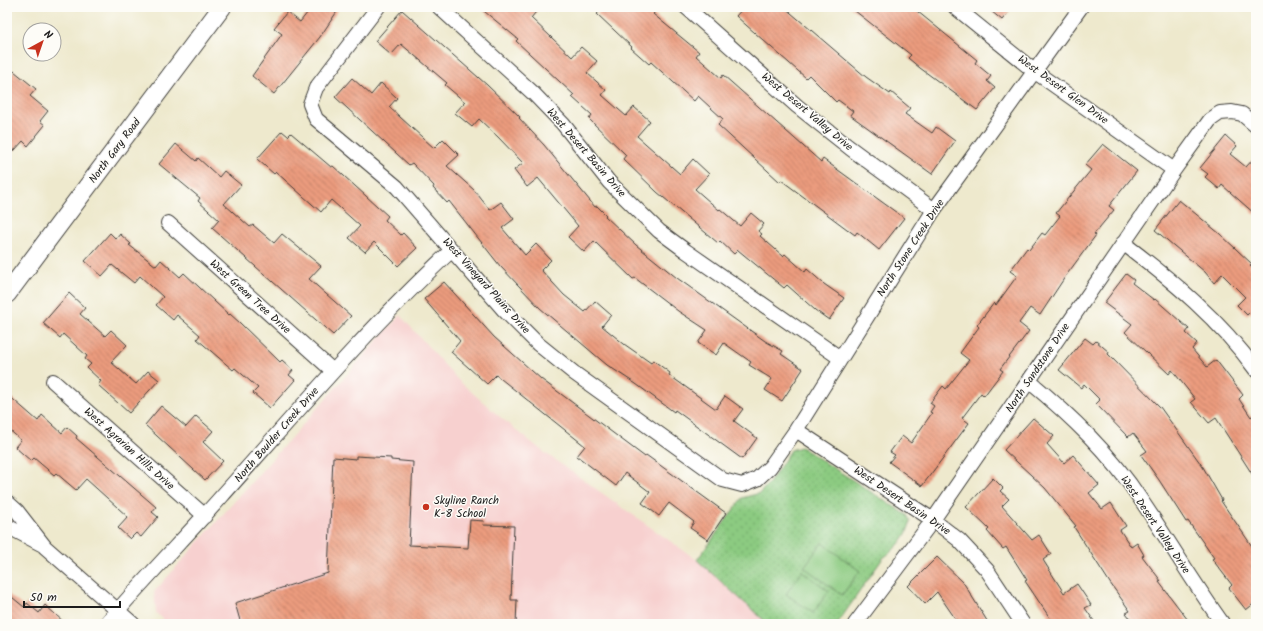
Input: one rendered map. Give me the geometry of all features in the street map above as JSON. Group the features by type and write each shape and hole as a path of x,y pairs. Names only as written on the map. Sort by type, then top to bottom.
{"main road":[{"name":"North Gary Road","path":"7,294 222,7"}],"street":[{"name":"West Vineyard Plains Drive","path":"378,7 316,88 310,104 316,118 397,187 503,309 538,344 574,373 723,480 742,485"},
{"name":"West Desert Basin Drive","path":"439,7 533,93 563,124 609,182 659,231 840,358"},
{"name":"West Desert Valley Drive","path":"686,7 797,106 850,148 934,210"},
{"name":"West Desert Glen Drive","path":"954,7 1034,72 1174,170"},
{"name":"North Stone Creek Drive","path":"742,485 757,479 770,467 796,430 934,210 1081,7"},
{"name":"North Sandstone Drive","path":"855,624 933,520 1123,243 1210,120 1220,112 1232,112 1242,114 1256,126"},
{"name":"West Green Tree Drive","path":"168,223 333,371"},
{"path":"1123,243 1166,274 1246,355 1256,370"},
{"name":"North Boulder Creek Drive","path":"106,624 134,590 205,516 333,371 393,306 452,250"},
{"name":"West Agrarian Hills Drive","path":"53,381 205,516"},
{"name":"West Desert Valley Drive","path":"1029,381 1072,418 1103,450 1141,499 1180,562 1223,624"},
{"name":"West Desert Basin Drive","path":"796,430 933,520 958,540 987,570 1023,624"},
{"path":"7,502 17,510 45,546 133,624"},
{"path":"7,526 45,546"}],"shaded area":[{"name":"Skyline Ranch K-8 School","path":"400,315 458,380 500,417 545,453 697,560 768,624 168,624 156,613 154,592"}],"green space":[{"path":"801,447 907,515 910,521 904,537 892,551 883,558 837,624 768,624 697,560 742,498 760,493 770,482 791,450"},
{"path":"822,543 860,571 842,595 804,567"},
{"path":"802,571 829,591 813,613 786,594"}],"building":[{"path":"312,7 340,7 320,37 274,94 252,76 282,34 274,28 287,12 300,22"},
{"path":"479,7 540,7 531,18 572,57 581,47 597,61 587,73 606,90 602,95 626,116 634,107 650,121 637,136 680,174 693,159 709,174 695,189 740,226 751,213 764,224 758,231 762,234 760,236 783,256 785,254 805,272 807,269 824,284 844,298 829,320 815,310 787,285 784,288 738,250 734,254 720,241 718,243 657,192 623,159 626,155 589,119 592,115 572,97 574,95 516,41 518,39"},
{"path":"604,7 649,7 655,12 653,14 699,52 696,56 721,78 723,75 821,162 823,159 904,218 879,250 857,232 855,235 781,180 780,182 718,125 723,119 698,96 694,101 651,62 649,64 631,48 632,47 597,14"},
{"path":"744,7 784,7 866,77 890,94 891,92 910,108 905,114 932,133 936,127 955,141 932,174 850,115 853,111 838,100 836,102 809,75 806,78 746,25 736,16"},
{"path":"850,7 912,7 977,60 975,63 991,76 987,81 995,88 977,110 920,68 908,58 911,55"},
{"path":"986,7 1013,7 1002,20"},
{"path":"402,10 487,85 520,117 519,118 544,145 595,207 597,206 606,215 605,216 636,245 677,278 765,341 783,351 781,354 803,369 782,401 765,390 772,379 749,365 751,362 724,343 716,355 698,343 707,330 678,311 635,278 633,279 594,241 584,252 568,237 578,226 538,178 527,187 514,170 523,163 498,137 479,119 472,127 455,113 465,102 445,85 447,83 401,44 391,55 375,41"},
{"path":"14,71 36,89 30,96 48,111 40,121 45,125 28,146 23,141 14,151 7,145 7,80"},
{"path":"352,78 371,95 381,83 397,98 389,107 434,148 443,139 459,155 447,166 474,190 490,210 501,202 514,219 502,228 525,255 536,244 551,260 541,270 564,295 585,312 595,301 611,315 602,326 651,363 653,360 670,373 669,375 716,409 725,396 743,409 734,421 757,438 742,459 675,410 674,412 607,365 540,308 500,266 449,201 447,203 433,188 434,186 412,163 409,165 335,97"},
{"path":"282,131 288,136 291,133 331,167 333,166 388,216 385,220 401,235 403,233 417,248 398,266 374,242 365,252 349,238 360,226 331,200 321,212 276,172 274,174 257,159"},
{"path":"1226,136 1237,146 1230,154 1246,167 1256,156 1256,215 1222,185 1219,189 1205,177 1208,174 1200,168"},
{"path":"176,144 196,161 198,158 219,177 224,171 241,185 224,204 250,227 253,225 274,243 282,234 321,266 309,279 351,316 333,335 212,228 219,220 198,201 200,198 159,164"},
{"path":"1103,144 1137,171 1109,206 1114,210 1094,234 1096,235 1065,277 1040,315 1030,308 1019,323 1029,331 1000,369 1003,371 984,396 981,393 962,418 969,423 922,486 889,462 895,455 890,452 902,436 911,443 932,413 930,412 934,406 930,403 943,386 946,389 969,360 960,353 979,327 977,325 994,303 996,305 1017,276 1010,271 1027,248 1029,250 1042,233 1045,235 1060,216 1056,213 1091,170 1085,165"},
{"path":"1179,200 1220,234 1252,264 1250,266 1256,272 1256,318 1250,312 1247,315 1237,305 1245,297 1222,274 1214,283 1205,272 1155,230"},
{"path":"110,233 116,239 120,234 131,244 129,245 156,266 161,260 180,277 184,273 229,315 230,314 240,323 280,362 282,360 293,370 289,375 295,380 270,408 253,393 258,388 235,368 233,370 197,339 200,335 177,315 173,320 156,305 163,297 140,276 134,283 112,265 102,276 85,261"},
{"path":"1126,274 1134,280 1132,283 1154,300 1155,299 1189,329 1186,333 1197,343 1192,349 1207,367 1216,360 1243,395 1239,399 1251,417 1256,413 1256,480 1216,418 1209,423 1191,402 1195,399 1172,370 1169,374 1125,332 1132,324 1104,303"},
{"path":"444,282 494,337 541,379 645,457 646,455 726,513 708,540 690,528 694,522 669,503 659,516 642,503 650,492 625,473 616,486 577,456 585,446 496,375 487,384 451,352 460,341 424,299"},
{"path":"69,293 85,308 80,314 105,336 111,330 127,345 111,362 136,384 148,371 159,380 129,413 98,385 101,381 87,368 91,364 85,359 87,356 63,334 60,338 43,323"},
{"path":"1085,338 1093,344 1096,341 1109,352 1108,354 1160,407 1203,467 1222,500 1221,501 1256,552 1256,602 1246,610 1229,588 1232,585 1212,559 1214,558 1188,521 1186,522 1141,455 1147,451 1133,433 1128,437 1096,404 1100,400 1084,384 1081,388 1059,370"},
{"path":"7,394 38,421 42,415 62,433 67,427 77,436 76,438 156,507 152,512 158,517 141,537 136,533 130,539 118,528 128,517 86,479 76,490 56,473 54,475 34,458 31,461 15,447 21,440 7,428"},
{"path":"161,406 186,427 196,416 213,431 203,442 223,461 205,480 145,425"},
{"path":"1033,418 1054,436 1047,444 1064,463 1073,455 1099,485 1089,493 1102,509 1111,503 1126,526 1120,530 1131,547 1137,543 1144,555 1142,556 1161,581 1159,582 1191,624 1135,624 1126,613 1130,611 1074,527 1076,526 1045,488 1004,450"},
{"path":"356,456 391,458 391,460 413,462 409,545 468,548 470,520 484,521 483,525 514,526 511,600 517,600 516,624 241,624 235,603 328,573 333,457 356,459"},
{"path":"993,478 1003,488 1000,491 1009,499 1002,506 1032,540 1039,535 1051,554 1043,560 1064,593 1077,584 1091,605 1085,608 1096,624 1054,624 1025,581 1027,580 1006,547 1003,549 987,531 989,529 966,507"},
{"path":"937,557 963,582 989,624 959,624 937,592 925,604 908,586"},
{"path":"7,593 24,607 27,603 39,613 45,605 66,624 7,624"}],"place":[{"name":"Skyline Ranch K-8 School","path":"426,507"}]}
